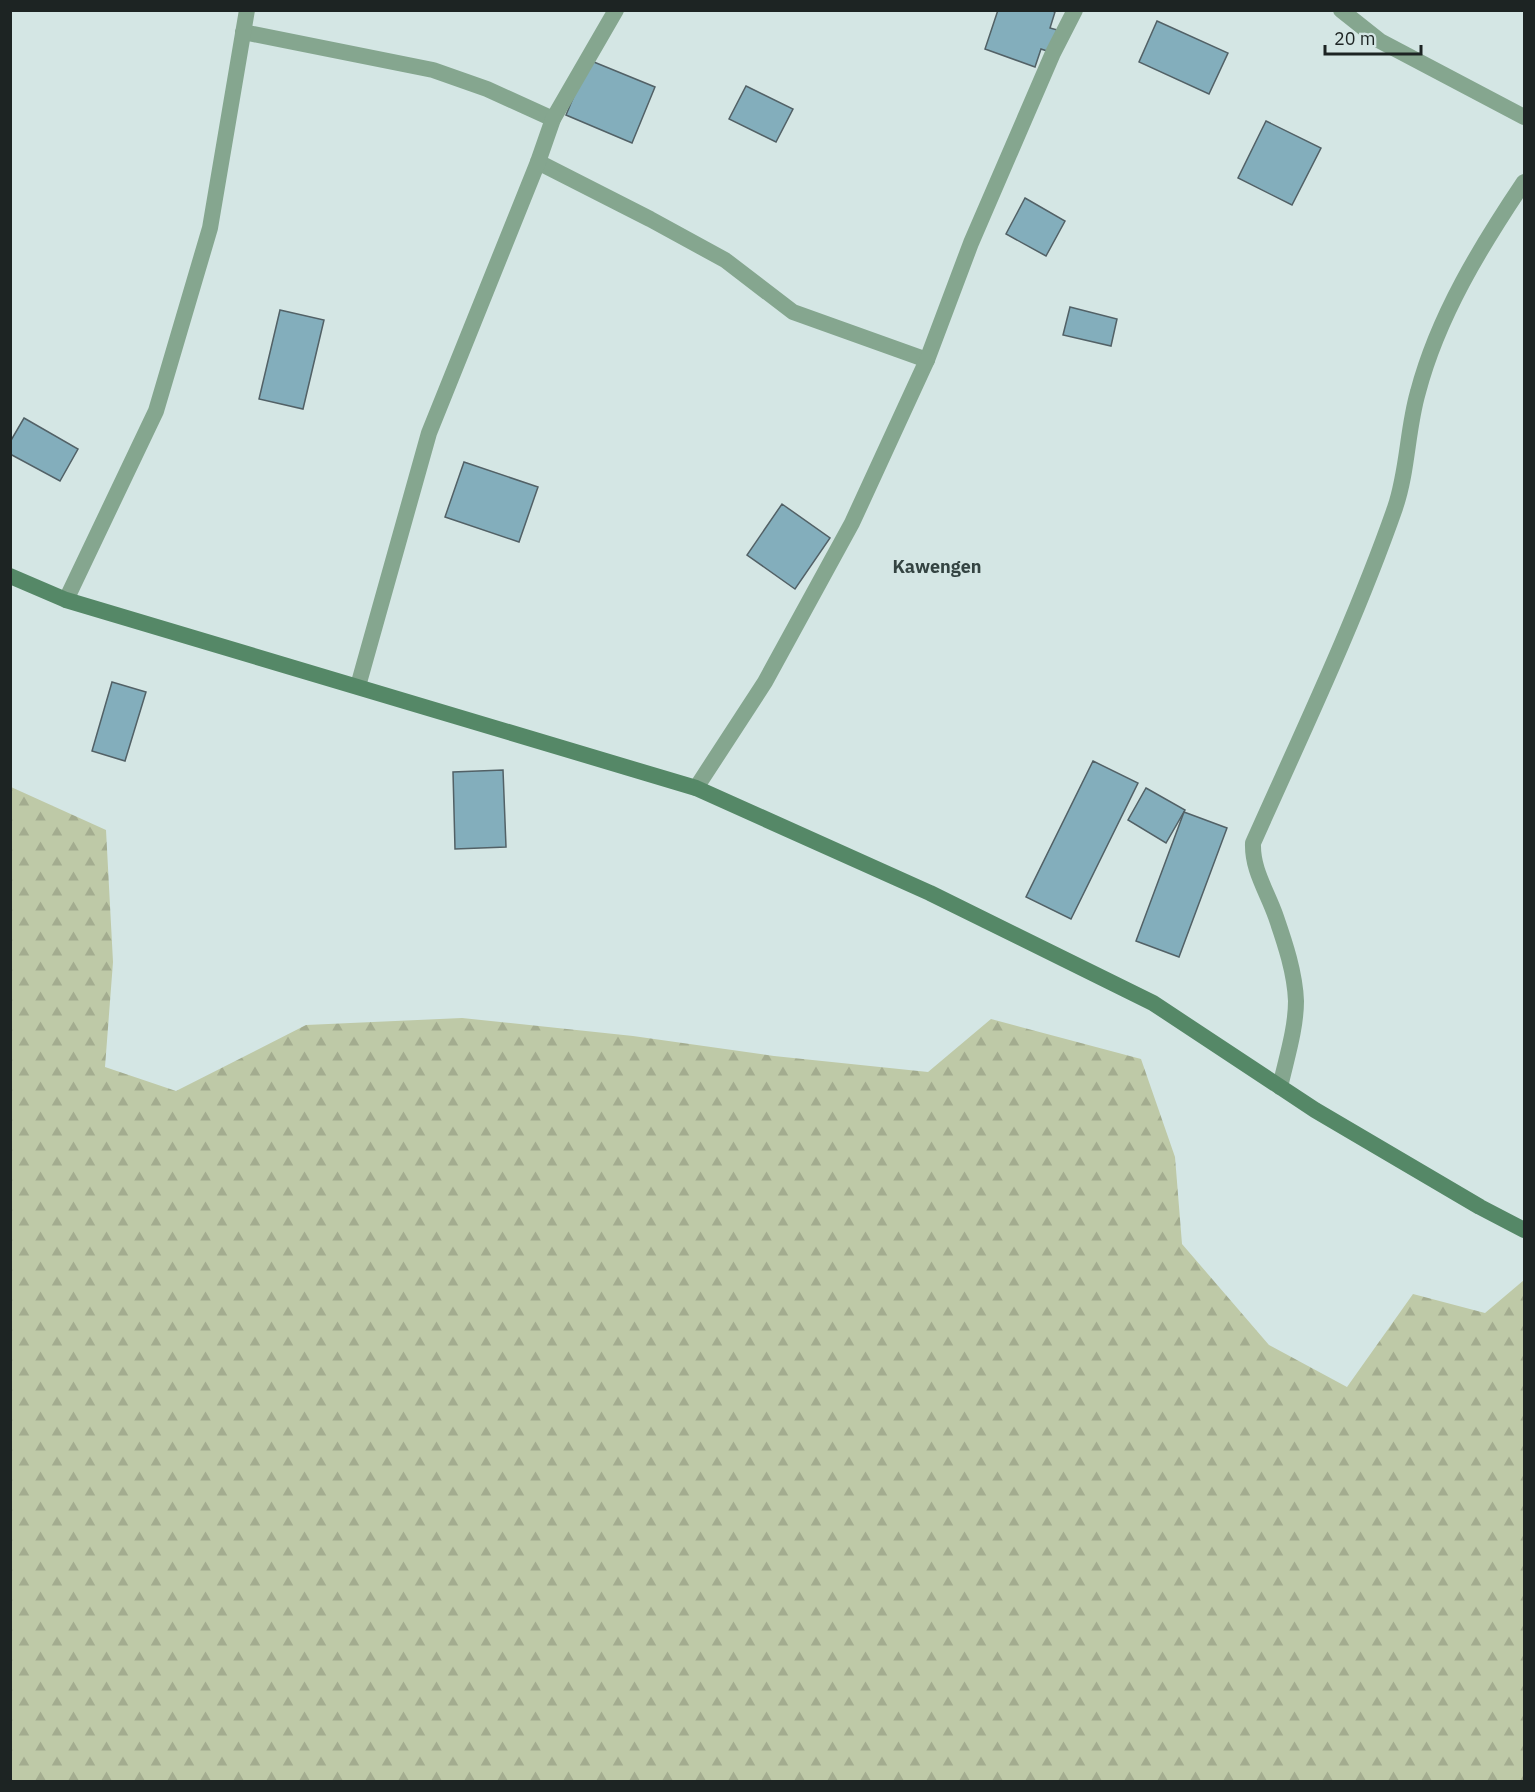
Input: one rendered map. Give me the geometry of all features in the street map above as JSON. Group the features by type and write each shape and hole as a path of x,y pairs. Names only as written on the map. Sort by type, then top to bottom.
{"main road":[{"path":"10,576 66,600 696,788 930,893 1154,1003 1280,1087 1377,1146 1524,1230"}],"street":[{"path":"66,600 156,411 210,228 247,10"},
{"path":"358,686 429,434 538,162 553,118 616,10"},
{"path":"696,788 765,682 852,523 927,360 971,243 1053,53 1075,10"},
{"path":"1341,10 1380,41 1524,117"},
{"path":"243,32 433,70 487,89 553,118"},
{"path":"538,162 725,260 793,312 927,360"},
{"path":"1280,1087 1296,1003 1293,975 1275,916 1255,869 1253,843 1369,579 1396,506 1404,476 1417,395 1427,359 1456,295 1524,182"}],"green space":[{"path":"11,787 106,830 113,962 105,1067 176,1091 306,1025 462,1018 633,1036 774,1056 928,1072 991,1019 1141,1059 1175,1157 1182,1244 1269,1345 1347,1387 1413,1294 1485,1313 1524,1280 1524,1781 11,1781"}],"building":[{"path":"998,10 1050,10 1055,12 1050,28 1061,31 1053,53 1041,49 1035,67 985,49"},
{"path":"1157,21 1228,53 1209,94 1139,62"},
{"path":"589,60 655,87 632,143 566,115"},
{"path":"746,86 793,109 776,142 729,119"},
{"path":"1266,121 1321,148 1292,205 1238,178"},
{"path":"1025,198 1065,221 1046,256 1006,234"},
{"path":"1070,307 1117,319 1111,346 1063,335"},
{"path":"280,310 324,320 303,409 259,399"},
{"path":"24,418 78,449 60,481 10,454 10,442"},
{"path":"464,462 538,487 519,542 445,517"},
{"path":"782,504 830,538 795,589 747,555"},
{"path":"112,682 146,692 125,761 92,751"},
{"path":"1093,761 1138,783 1071,919 1026,897"},
{"path":"503,770 506,847 455,849 453,772"},
{"path":"1146,788 1185,810 1166,843 1128,820"},
{"path":"1184,812 1227,828 1179,957 1136,941"}],"district":[{"name":"Kawengen","path":"937,566"}]}
